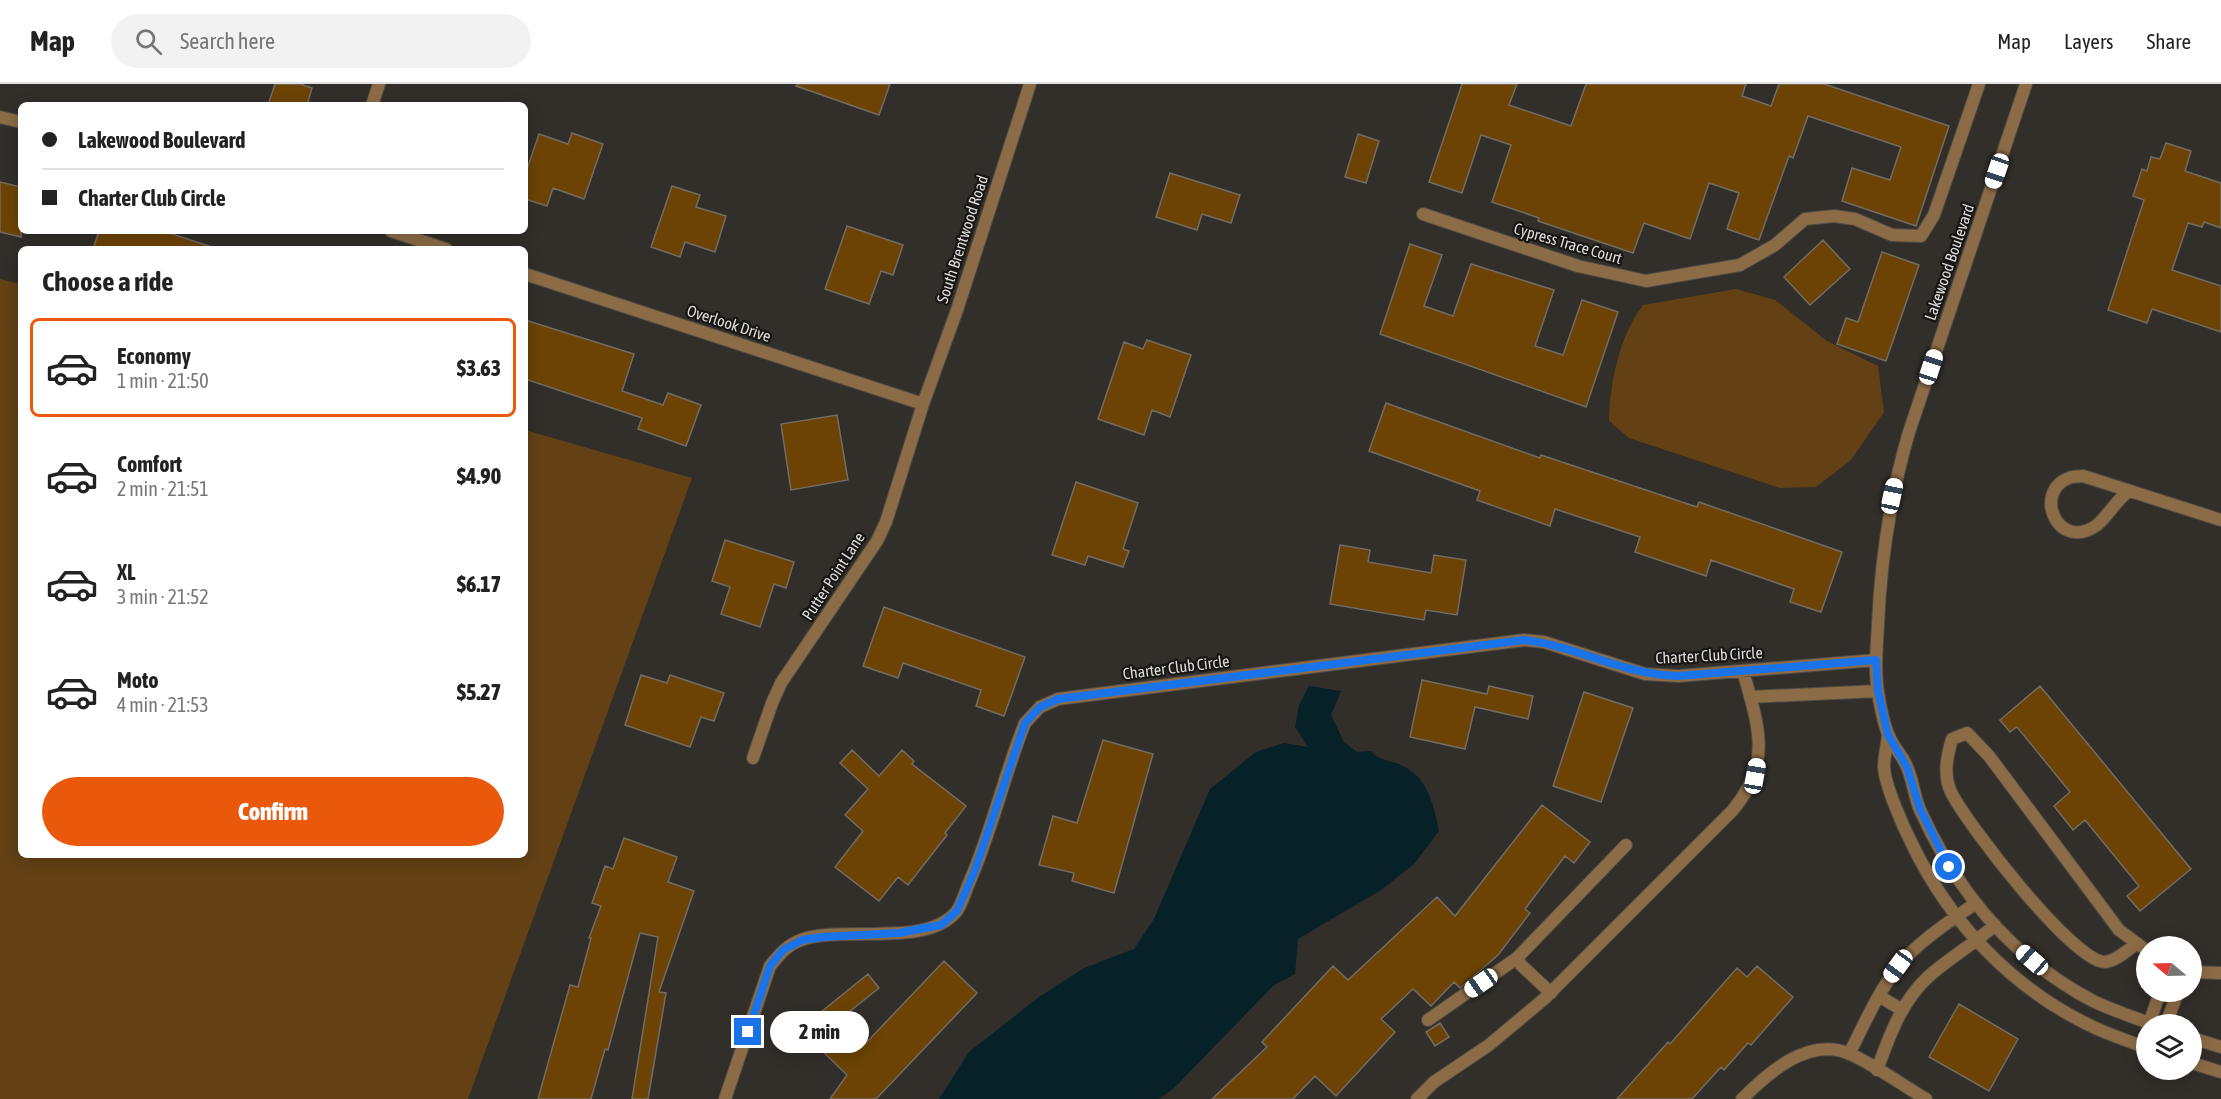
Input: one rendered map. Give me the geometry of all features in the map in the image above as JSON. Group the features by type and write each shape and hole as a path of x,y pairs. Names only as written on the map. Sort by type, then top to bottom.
{"street":[{"path":"373,102 379,84"},
{"name":"South Brentwood Road","path":"923,404 957,310 1030,84"},
{"name":"Cypress Trace Court","path":"1423,214 1578,266 1646,281 1740,265 1775,244 1805,219 1834,216 1855,219 1892,235 1921,236 1934,215 1979,84"},
{"name":"Lakewood Boulevard","path":"2026,84 1909,432 1896,478 1880,573 1876,660 1878,691 1888,735 1907,767 1920,809 1949,867 1976,903 1995,925 2051,975 2092,1000 2136,1020"},
{"path":"0,117 18,121"},
{"path":"400,234 437,246"},
{"name":"Overlook Drive","path":"528,275 923,404"},
{"name":"Putter Point Lane","path":"753,758 781,683 877,541 886,522 923,404"},
{"path":"2129,491 2097,524 2076,533 2065,530 2052,514 2052,496 2058,486 2069,478 2083,476 2221,520"},
{"name":"Charter Club Circle","path":"726,1099 770,966 783,950 802,940 899,933 941,925 957,911 975,870 1025,723 1040,707 1058,699 1524,640 1544,642 1652,675 1678,676 1876,660"},
{"path":"1418,1099 1434,1083 1489,1045 1551,993 1746,795 1755,776 1759,755 1756,712 1743,671"},
{"path":"1750,697 1878,691"},
{"path":"1967,733 1989,756 2119,930 2141,947 2105,962 2087,955 2050,922 1975,830 1950,790 1946,762 1952,739 1967,733"},
{"name":"Lakewood Boulevard","path":"1888,735 1884,768 1896,810 1924,869 1956,917 2010,973 2087,1024 2136,1044"},
{"path":"1428,1020 1516,958 1626,846"},
{"path":"1849,1054 1879,996 1898,966 1976,903"},
{"path":"1877,1070 1893,1026 1902,1010 1928,977 1995,925"},
{"path":"1516,958 1551,993"},
{"path":"2202,972 2221,973"},
{"path":"1879,996 1902,1010"},
{"path":"2202,1041 2221,1047"},
{"path":"1742,1099 1779,1065 1802,1054 1827,1049 1849,1054 1926,1099"},
{"path":"2202,1066 2221,1072"}],"shaded area":[{"path":"0,279 18,283 18,858 528,858 528,431 692,478 468,1099 0,1099"},
{"path":"1736,289 1775,300 1827,341 1878,366 1884,412 1851,460 1816,487 1780,488 1629,438 1609,421 1611,391 1617,360 1628,331 1643,305"}],"water":[{"path":"1309,686 1341,691 1331,715 1344,742 1357,752 1371,751 1379,758 1407,768 1415,774 1427,790 1439,831 1414,864 1381,890 1298,939 1295,974 1274,985 1174,1088 1159,1099 939,1099 969,1052 1039,997 1084,968 1134,949 1154,919 1210,789 1256,752 1284,743 1308,747 1295,727 1299,705"}],"building":[{"path":"275,84 300,84 312,88 308,102 269,102"},
{"path":"797,84 890,84 879,115 796,86"},
{"path":"1462,84 1517,84 1509,105 1571,126 1586,84 1746,84 1742,96 1771,106 1779,84 1824,84 1949,126 1916,226 1842,201 1852,168 1890,180 1901,147 1808,116 1793,158 1789,156 1759,240 1727,229 1739,193 1709,183 1690,239 1644,223 1633,253 1538,221 1539,218 1492,202 1511,145 1481,135 1462,193 1429,182"},
{"path":"572,133 603,144 584,199 553,188 547,206 528,200 528,166 539,134 568,144"},
{"path":"1358,134 1379,141 1366,183 1345,177"},
{"path":"2166,143 2191,151 2185,171 2221,183 2221,228 2204,222 2202,227 2188,223 2172,270 2221,286 2221,332 2152,309 2147,323 2108,310 2144,200 2133,196 2142,169 2147,171 2151,157 2160,159"},
{"path":"1170,173 1240,195 1231,223 1202,214 1197,230 1156,217"},
{"path":"0,182 18,186 18,234 21,234 21,237 0,232"},
{"path":"672,186 700,195 696,207 726,216 715,252 685,242 680,257 651,247"},
{"path":"847,226 903,245 893,275 881,271 869,304 825,289"},
{"path":"98,234 172,234 209,246 94,246"},
{"path":"1823,240 1850,269 1810,305 1784,277"},
{"path":"1410,244 1442,255 1424,306 1453,316 1471,264 1554,290 1535,346 1563,355 1582,300 1618,312 1586,407 1380,334"},
{"path":"1882,252 1919,265 1886,361 1837,344 1846,318 1858,322"},
{"path":"528,321 634,354 622,391 663,405 668,393 701,405 686,446 638,429 642,418 528,380"},
{"path":"1147,340 1191,355 1170,417 1152,410 1144,435 1098,419 1124,342 1143,349"},
{"path":"1386,403 1540,458 1541,455 1697,507 1699,502 1842,552 1821,612 1790,602 1794,589 1711,560 1706,576 1635,552 1640,537 1555,509 1550,526 1477,500 1480,491 1369,451"},
{"path":"837,415 848,480 791,490 781,424"},
{"path":"1076,482 1138,503 1123,549 1129,551 1123,567 1088,556 1085,565 1052,555"},
{"path":"725,540 794,562 786,588 774,584 760,627 721,614 730,587 712,581"},
{"path":"1340,545 1370,550 1368,562 1431,573 1434,555 1466,560 1457,615 1426,610 1424,620 1330,604"},
{"path":"884,607 1025,657 1004,716 976,706 981,690 903,663 898,678 863,666"},
{"path":"641,675 667,683 670,675 724,693 714,721 701,717 690,747 625,725"},
{"path":"1422,680 1487,694 1489,686 1533,696 1528,719 1475,707 1465,749 1410,737"},
{"path":"2040,686 2191,869 2140,911 2127,896 2139,886 2085,820 2073,830 2054,806 2070,792 2017,727 2010,732 2000,720"},
{"path":"1584,692 1633,708 1601,802 1553,786"},
{"path":"1103,740 1153,754 1114,893 1072,881 1074,873 1039,865 1053,816 1077,823"},
{"path":"852,750 879,776 902,750 914,761 912,764 966,806 945,833 947,835 908,885 898,877 879,901 835,867 863,831 845,815 868,789 840,763"},
{"path":"1542,805 1590,842 1574,863 1565,856 1525,909 1530,913 1498,955 1460,988 1454,982 1431,1006 1413,989 1381,1019 1395,1032 1336,1096 1315,1076 1293,1099 1212,1099 1267,1047 1262,1042 1333,966 1348,980 1437,897 1455,916"},
{"path":"624,838 677,857 668,882 694,891 659,992 666,993 648,1099 632,1099 658,937 640,933 608,1050 605,1049 591,1099 538,1099 570,985 578,987 591,938 589,938 601,906 592,903 605,866 613,869"},
{"path":"944,961 977,993 876,1099 830,1099 847,1075 813,1042 806,1047 795,1033 868,974 879,988 839,1020 865,1044"},
{"path":"1757,966 1793,997 1751,1045 1748,1043 1724,1070 1721,1067 1692,1099 1617,1099 1668,1042 1670,1044 1737,968 1747,977"},
{"path":"1959,1004 2018,1039 1989,1091 1929,1057"},
{"path":"1440,1023 1449,1037 1435,1046 1426,1032"}],"route":[{"path":"748,1032 770,966 783,950 802,940 899,933 941,925 957,911 975,870 1025,723 1040,707 1058,699 1524,640 1544,642 1652,675 1678,676 1876,660 1878,691 1888,735 1907,767 1920,809 1949,867"}]}
